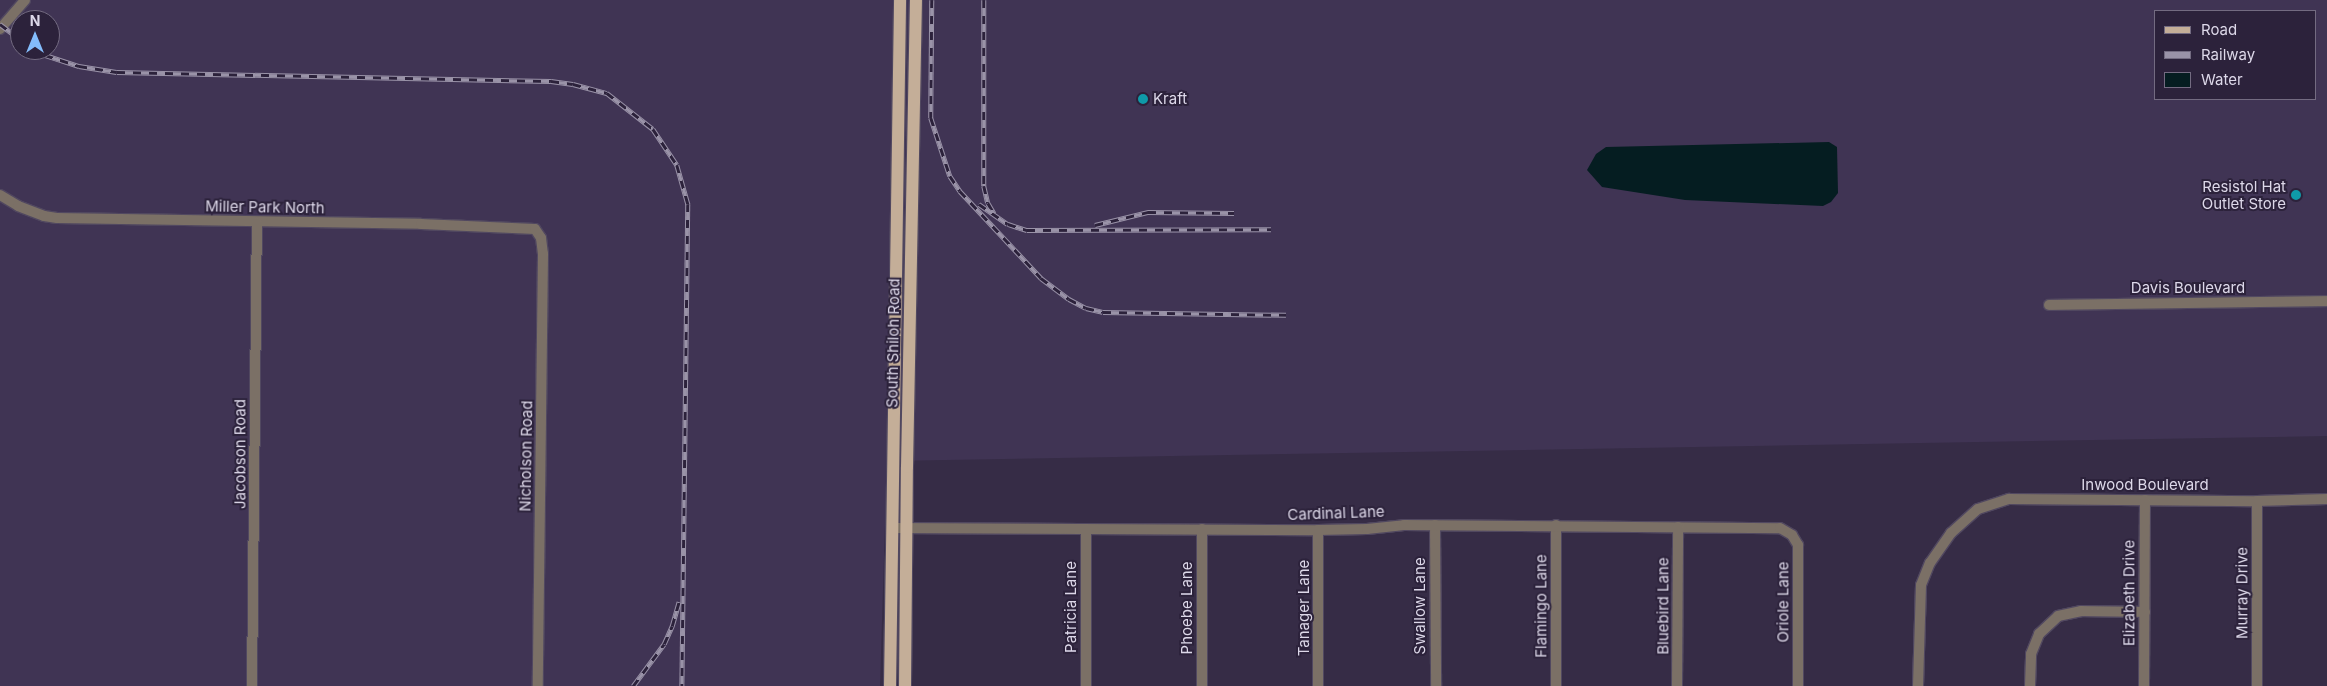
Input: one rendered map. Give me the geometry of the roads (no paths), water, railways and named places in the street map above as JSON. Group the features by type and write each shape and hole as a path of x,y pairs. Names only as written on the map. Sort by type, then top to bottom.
{"main road":[{"name":"South Shiloh Road","path":"890,686 900,0"},
{"name":"South Shiloh Road","path":"905,686 906,528 916,0"}],"street":[{"path":"0,29 25,0"},
{"name":"Miller Park North","path":"0,195 18,206 44,216 57,218 421,224 535,229"},
{"name":"Jacobson Road","path":"252,686 258,222"},
{"name":"Nicholson Road","path":"535,229 541,238 543,254 538,686"},
{"name":"Davis Boulevard","path":"2049,305 2327,301"},
{"name":"Inwood Boulevard","path":"1918,686 1921,585 1930,563 1951,533 1978,509 2009,499 2258,501 2327,499"},
{"name":"Elizabeth Drive","path":"2144,686 2145,500"},
{"name":"Murray Drive","path":"2257,686 2258,501"},
{"name":"Cardinal Lane","path":"892,528 1318,530 1435,525 1780,528"},
{"name":"Swallow Lane","path":"1435,525 1436,686"},
{"name":"Flamingo Lane","path":"1556,525 1556,686"},
{"name":"Bluebird Lane","path":"1677,686 1678,527"},
{"name":"Oriole Lane","path":"1780,528 1792,534 1798,545 1798,686"},
{"name":"Patricia Lane","path":"1086,529 1086,686"},
{"name":"Phoebe Lane","path":"1202,529 1202,686"},
{"name":"Tanager Lane","path":"1318,530 1318,686"},
{"path":"2030,686 2030,654 2039,634 2058,616 2081,611 2145,612"}],"water":[{"path":"1829,142 1837,147 1838,193 1831,202 1823,206 1685,200 1602,187 1587,170 1596,154 1606,147"}],"railway":[{"path":"932,0 931,118 950,176 960,191 1041,278 1069,299 1086,308 1103,312 1286,315"},
{"path":"984,0 984,186 988,203 994,213"},
{"path":"0,24 10,32"},
{"path":"60,60 79,66 117,72 551,81 573,84 607,93 653,129 677,165 688,204 682,686"},
{"path":"979,204 1008,224 1027,230 1271,229"},
{"path":"1095,225 1148,212 1234,213"},
{"path":"633,686 664,644 679,602"}],"place":[{"name":"Kraft","path":"1143,99"},
{"name":"Resistol Hat Outlet Store","path":"2296,195"}]}
